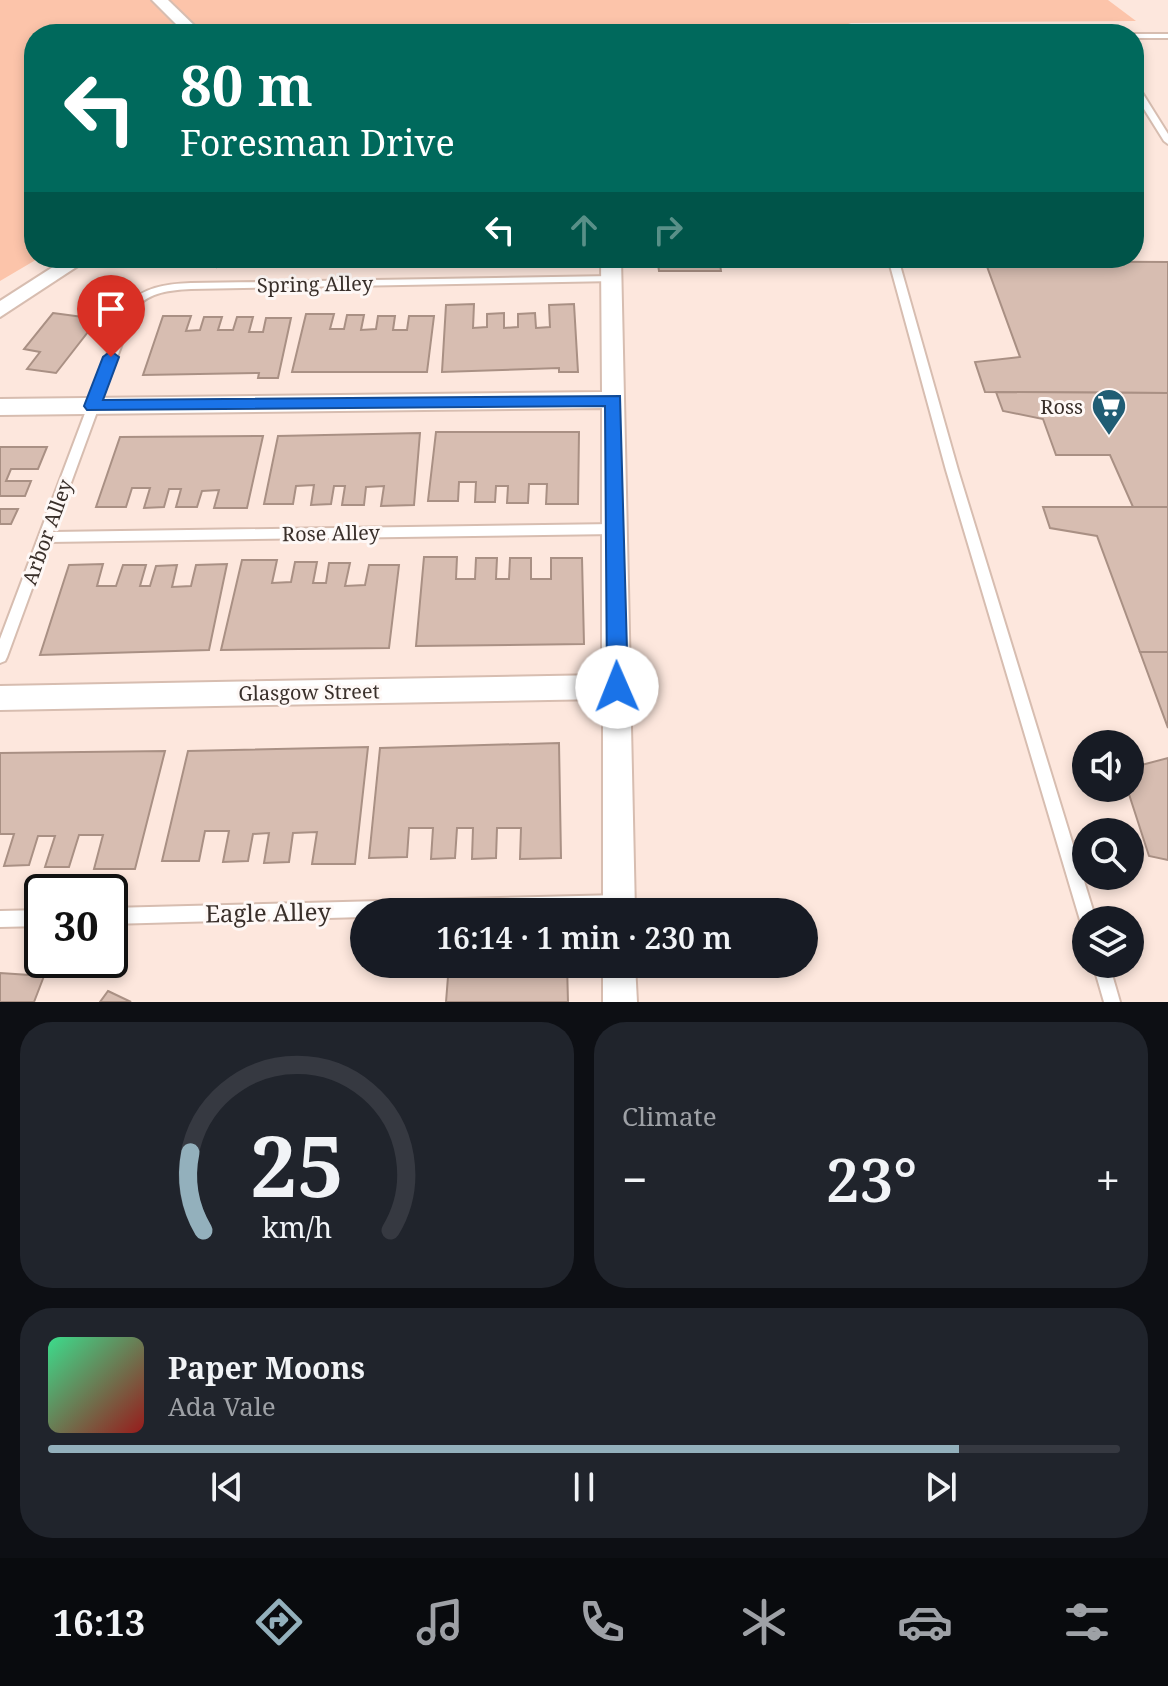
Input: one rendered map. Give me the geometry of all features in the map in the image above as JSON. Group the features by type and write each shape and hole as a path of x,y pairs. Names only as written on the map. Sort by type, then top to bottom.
{"street":[{"path":"159,0 184,24"},
{"path":"0,310 65,268"},
{"path":"612,269 619,898"},
{"path":"0,407 614,400"},
{"name":"Glasgow Street","path":"0,698 617,687"},
{"path":"619,978 620,1002"}],"lane":[{"path":"1144,36 1168,36"},
{"path":"1144,102 1168,141"},
{"path":"896,268 956,485 1084,906"},
{"name":"Spring Alley","path":"93,406 130,307 137,299 163,289 612,269"},
{"name":"Arbor Alley","path":"0,657 93,406"},
{"name":"Rose Alley","path":"47,537 615,529"},
{"name":"Eagle Alley","path":"128,916 350,912"},
{"path":"0,919 24,918"},
{"path":"1105,978 1112,1002"}],"shaded area":[{"path":"0,0 1108,0 1136,21 24,24 24,267 0,281"}],"building":[{"path":"1144,262 1168,262 1168,393 985,392 975,362 1020,357 988,268 1144,268"},
{"path":"659,268 721,268 721,271 659,271"},
{"path":"474,304 473,328 487,327 487,314 504,313 504,328 518,327 518,314 535,313 536,328 550,327 549,305 574,304 578,372 559,372 559,368 442,372 446,305"},
{"path":"53,313 98,319 56,373 27,369 40,352 24,349"},
{"path":"306,314 334,314 330,329 344,329 347,315 364,315 361,330 376,329 378,316 395,316 393,330 407,330 409,316 434,316 427,372 292,372"},
{"path":"163,316 191,316 186,331 200,330 204,317 222,317 218,330 233,330 237,317 253,317 249,332 263,332 266,318 291,318 278,378 258,378 259,373 143,375"},
{"name":"Ross","path":"996,392 1168,393 1168,507 1133,507 1110,455 1056,455 1043,419 1003,411"},
{"path":"436,432 579,432 578,504 546,504 547,484 529,484 528,503 507,503 508,486 496,486 495,502 475,502 476,482 459,482 458,501 428,501"},
{"path":"420,433 414,505 381,506 384,486 366,487 364,505 342,505 345,486 334,486 331,504 311,505 314,485 296,486 293,504 264,504 278,436"},
{"path":"263,436 247,508 214,508 219,490 202,491 197,507 176,507 181,489 169,489 164,507 144,508 150,488 132,488 126,507 96,507 120,437"},
{"path":"0,447 47,447 38,469 11,469 6,481 31,481 25,496 0,496"},
{"path":"1043,507 1168,507 1168,652 1140,652 1097,536 1050,528"},
{"path":"0,509 18,509 11,524 0,524"},
{"path":"424,557 457,557 456,579 475,579 476,558 497,558 496,579 509,579 510,558 531,558 531,579 551,579 551,558 582,558 584,644 416,646"},
{"path":"242,560 277,560 272,583 291,582 295,562 317,562 313,583 326,583 329,563 350,563 345,586 365,585 369,565 399,565 389,648 221,650"},
{"path":"103,564 97,586 116,586 123,565 146,565 140,586 150,586 156,566 177,565 172,587 191,586 196,565 227,564 209,650 40,655 69,565"},
{"path":"1140,652 1168,652 1168,728"},
{"path":"559,743 561,858 520,859 521,828 497,828 496,858 472,859 473,828 457,828 455,858 431,859 433,828 409,828 407,857 369,858 380,748"},
{"path":"368,747 355,864 312,864 317,832 293,833 289,862 264,863 269,833 253,834 248,861 223,862 229,831 205,831 199,861 162,861 188,751"},
{"path":"165,751 135,869 94,869 103,835 79,835 69,867 45,867 55,836 38,836 29,865 4,866 14,834 0,834 0,753"},
{"path":"1168,758 1168,860 1149,856 1144,841 1144,818 1137,818 1132,802 1144,802 1144,764"},
{"path":"0,973 43,978 34,1002 0,1002"},
{"path":"448,978 567,978 568,1002 446,1002"},
{"path":"108,991 131,1002 100,1002"}],"place":[{"name":"Ross","path":"1109,437"}],"route":[{"path":"111,357 93,406 614,400 617,687"}]}
